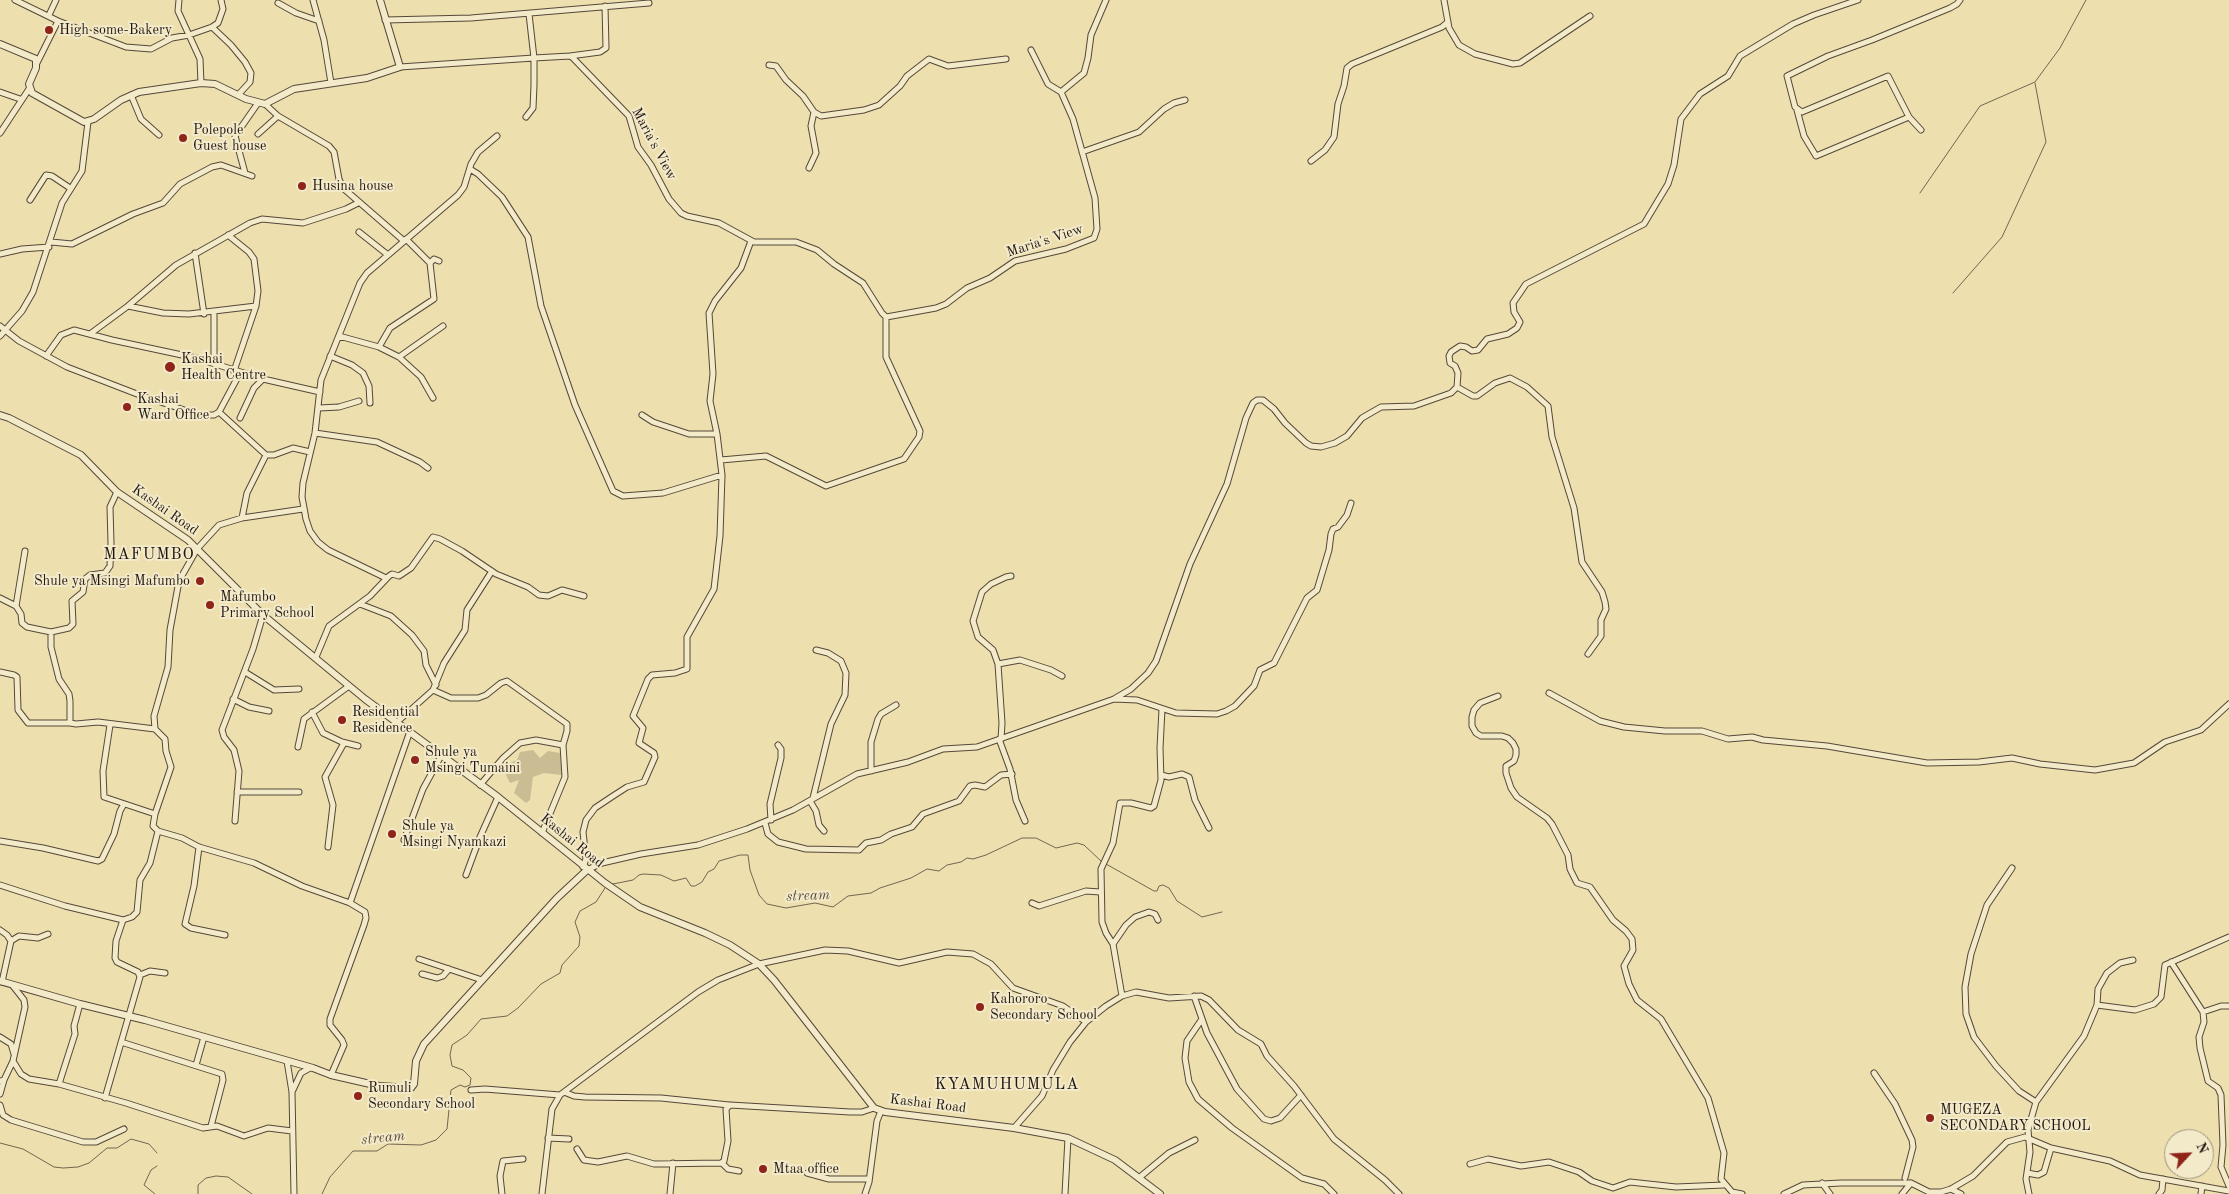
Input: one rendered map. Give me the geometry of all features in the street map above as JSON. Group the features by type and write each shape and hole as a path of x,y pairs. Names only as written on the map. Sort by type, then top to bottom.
{"street":[{"path":"15,0 58,21 112,43 144,50 151,49 172,38 189,35 212,27 221,18 223,9 221,0"},
{"path":"48,15 56,0"},
{"path":"178,0 178,11 200,59 201,83"},
{"path":"313,0 331,83"},
{"path":"380,0 400,67"},
{"path":"245,173 235,136 261,103 294,89 367,78 400,67 570,56 600,52 606,48 601,0"},
{"path":"1031,50 1048,84 1061,92 1084,73 1091,34 1106,0"},
{"path":"1444,0 1448,22 1456,41 1466,50 1516,64 1566,34 1590,16"},
{"path":"48,934 38,938 18,936 11,941 1,982 204,1037 313,1068 331,1075 379,1086 412,1087 416,1061 424,1044 585,868 641,854 698,845 768,821 857,774 908,762 932,752 977,747 1114,699 1131,689 1148,673 1156,661 1190,564 1228,484 1246,418 1253,402 1263,400 1306,443 1311,446 1321,447 1335,443 1348,436 1362,418 1381,407 1420,404 1447,395 1457,387 1458,370 1450,363 1449,356 1451,352 1460,346 1466,347 1472,352 1478,350 1487,339 1508,334 1517,328 1520,322 1514,312 1513,303 1526,284 1644,224 1668,184 1674,164 1681,119 1700,94 1728,76 1740,56 1793,24 1858,0"},
{"path":"1909,117 1816,156 1804,136 1787,82 1788,74 1950,8 1960,0"},
{"path":"278,3 296,13 319,21"},
{"path":"385,20 528,14 649,3"},
{"path":"526,117 533,108 534,58 528,14"},
{"path":"0,133 29,89 37,63 58,21"},
{"path":"1311,161 1325,150 1334,137 1338,104 1347,68 1358,61 1442,27 1448,22"},
{"path":"212,27 235,49 251,73 250,82 238,96"},
{"path":"0,44 31,57 37,63"},
{"name":"Maria's View","path":"570,56 629,116 638,147 675,207 687,216 728,227 751,241"},
{"path":"769,65 776,66 786,80 803,96 814,112 821,116 864,110 879,105 900,86 907,76 929,59 948,66 1006,59"},
{"path":"1797,110 1806,111 1886,76 1892,81 1909,117 1921,130"},
{"path":"29,89 49,104 84,122 88,122 131,95 201,83 215,84 238,96 261,103 278,116 330,146 334,152 341,184 358,203 405,240 430,263 434,299 390,328 379,347"},
{"path":"0,92 20,100"},
{"name":"Maria's View","path":"886,316 936,308 946,304 970,287 990,278 1015,260 1066,249 1094,238 1097,229 1095,198 1073,119 1061,92"},
{"path":"131,95 141,119 159,135"},
{"path":"1082,152 1139,132 1169,106 1185,100"},
{"path":"809,168 816,149 811,126 814,112"},
{"path":"258,134 278,116"},
{"path":"0,336 22,311 33,292 62,204 70,188 78,178 84,162 88,122"},
{"path":"386,578 328,550 318,542 310,531 303,509 303,483 315,433 321,380 360,283 371,268 458,195 464,187 478,152 497,136"},
{"path":"0,254 50,245 72,244 133,214 163,202 180,184 212,166 221,165 252,176"},
{"path":"470,169 502,197 525,229 531,246 532,263 541,306 575,405 613,491 623,496 663,493 722,475"},
{"path":"30,200 46,175 52,176 70,188"},
{"path":"90,334 128,306 176,265 194,253 255,220 303,222 346,209 358,203"},
{"path":"359,232 388,255"},
{"path":"0,326 46,356 94,378 179,409 208,416 219,412 237,372 256,306 258,290 254,259 249,252 228,235"},
{"path":"585,868 584,832 586,820 595,808 613,796 627,787 644,782 654,756 654,753 640,744 639,741 643,728 633,716 648,679 652,675 675,673 687,669 687,637 695,620 712,594 715,585 722,475 709,393 713,374 709,313 741,268 751,241 796,242 817,250 863,283 886,316 886,357 920,431 919,436 904,459 826,486 766,456 721,460"},
{"path":"194,253 204,314"},
{"path":"430,263 434,259 439,261"},
{"path":"128,306 163,313 204,314 256,306"},
{"path":"214,312 214,363"},
{"path":"399,357 443,326"},
{"path":"46,356 63,333 74,330 214,363 237,372 320,392"},
{"path":"339,336 379,347 399,357 421,377 433,398"},
{"path":"330,356 363,372 369,386 370,403"},
{"path":"1457,387 1473,396 1477,396 1495,382 1510,378 1527,387 1548,406 1552,437 1574,508 1582,562 1602,592 1605,602 1606,609 1601,620 1601,636 1588,654"},
{"path":"240,418 254,388 263,379"},
{"path":"319,408 332,408 359,401"},
{"path":"219,412 266,455 274,455 293,448 310,452"},
{"name":"Kashai Road","path":"0,415 10,418 81,455 117,492 176,531 263,615 349,686 410,734 498,798 608,885 640,908 730,945 759,964 878,1109 1014,1128 1068,1138 1115,1160 1140,1177 1160,1194"},
{"path":"642,415 653,422 689,434 717,434"},
{"path":"315,433 377,442 420,462 428,468"},
{"path":"242,518 247,493 266,455"},
{"path":"25,551 16,606 24,626 51,632 69,628 72,624 72,601 83,592 87,576 108,571 111,556 110,506 117,492"},
{"path":"1114,699 1137,700 1176,713 1221,713 1235,706 1250,690 1260,670 1274,663 1307,598 1317,590 1329,550 1331,534 1333,529 1338,527 1347,515 1351,504"},
{"path":"155,729 156,708 168,667 174,599 178,582 197,550 219,525 242,518 303,509"},
{"path":"316,657 329,626 360,604 386,578 392,574 399,576 411,568 430,539 435,537 462,551 503,578 528,587 539,595 548,596 562,590 584,596"},
{"path":"396,723 434,687 444,663 465,630 467,610 492,571"},
{"path":"1011,576 991,584 982,592 972,625 978,637 994,650 998,664 1002,723 1000,739 1012,774 1016,800 1024,821"},
{"path":"0,598 16,606"},
{"path":"360,604 391,616 412,635 424,651 426,665 434,687 451,698 478,698 486,695 501,682 507,681 567,724 563,744 565,777 542,833"},
{"path":"235,821 238,772 236,758 222,730 245,672 263,615"},
{"path":"51,632 51,647 59,679 70,701 70,722"},
{"path":"816,650 834,656 843,664 846,674 845,695 831,724 812,799 819,826 824,831"},
{"path":"998,664 1020,660 1051,670 1062,676"},
{"path":"0,672 14,675 17,678 18,710 28,723 70,722 76,724 98,722 110,725 121,724 155,729 165,739 166,752 171,767 155,814 153,826 158,831 182,838 199,847 254,863 297,884 350,902 363,910 366,918 330,1020 330,1025 344,1045 331,1075"},
{"path":"245,672 274,690 299,689"},
{"path":"298,747 303,721 312,712 349,686"},
{"path":"1549,693 1600,721 1624,727 1665,731 1702,731 1728,739 1752,737 1763,740 1827,746 1928,763 1979,762 2012,758 2095,770 2134,763 2165,742 2201,730 2229,704"},
{"path":"1498,696 1480,703 1474,710 1472,726 1481,736 1502,736 1508,738 1513,743 1516,755 1514,761 1506,766 1506,773 1511,788 1517,797 1547,818 1552,824 1568,855 1570,870 1576,883 1590,887 1613,920 1626,930 1632,939 1633,950 1624,966 1629,984 1637,1000 1661,1019 1708,1098 1724,1153 1721,1175 1726,1186 1732,1192 1742,1194"},
{"path":"233,699 249,707 269,712"},
{"path":"871,771 871,742 878,719 881,714 896,705"},
{"path":"1122,996 1113,944 1103,926 1100,892 1101,870 1113,843 1120,803 1131,803 1152,808 1160,787 1162,709"},
{"path":"312,712 323,733 344,743 358,746"},
{"path":"110,725 103,771 104,796 155,814"},
{"path":"350,902 410,734"},
{"path":"480,785 503,758 520,743 536,740 563,744"},
{"path":"328,847 333,805 325,777 344,743"},
{"path":"778,745 781,749 781,758 770,804 768,834 778,842 806,849 858,850 866,843 881,840 891,834 912,827 923,814 959,801 970,786 985,787 1001,775 1012,774"},
{"path":"404,840 424,789 441,756"},
{"path":"1161,775 1169,777 1182,774 1189,777 1195,800 1209,828"},
{"path":"237,792 299,792"},
{"path":"466,875 480,837 498,798"},
{"path":"0,841 98,860 102,859 114,834 120,811 124,804"},
{"path":"0,885 42,900 123,920 132,917 138,912 140,880 150,863 158,831"},
{"path":"199,847 194,886 185,924 191,928 225,935"},
{"path":"2012,868 1988,905 1974,945 1965,980 1966,1014 1974,1037 1996,1066 2019,1091 2036,1102"},
{"path":"1032,903 1038,906 1086,891 1100,892"},
{"path":"1113,944 1126,925 1135,917 1149,912 1155,914 1158,920"},
{"path":"123,920 116,941 115,958 117,962 138,972 140,975"},
{"path":"0,930 11,941"},
{"path":"2097,1006 2135,1010 2154,1004 2161,997 2165,965 2229,937"},
{"path":"542,1194 552,1109 562,1093 698,992 718,980 759,964 825,950 848,951 899,963 948,952 972,954 990,964 1013,988 1063,1006 1086,1022"},
{"path":"419,959 482,980"},
{"path":"2028,1194 2029,1126 2036,1102 2084,1036 2097,1006 2098,988 2107,973 2120,962 2133,960"},
{"path":"2172,962 2203,1012 2204,1022 2199,1037 2201,1053 2208,1081 2218,1088 2220,1095 2223,1145 2221,1163 2224,1178 2229,1189"},
{"path":"422,974 437,978 443,976 449,970"},
{"path":"140,975 154,971 166,973"},
{"path":"105,1098 140,975"},
{"path":"0,1094 2,1080 13,1061 25,1006 24,1000 13,986"},
{"path":"1014,1128 1042,1096 1058,1060 1086,1022 1122,996 1141,991 1169,998 1194,996 1206,998 1238,1030 1261,1044 1267,1056 1301,1095 1334,1139 1399,1194"},
{"path":"1194,996 1210,1040 1237,1090 1264,1119 1270,1121 1280,1118 1301,1095"},
{"path":"59,1084 75,1034 74,1026 80,1004"},
{"path":"2203,1012 2221,1006 2229,1006"},
{"path":"1202,1019 1187,1041 1185,1058 1189,1082 1198,1099 1232,1128 1302,1178 1324,1184 1334,1194"},
{"path":"0,1037 11,1044 14,1054"},
{"path":"196,1065 204,1037"},
{"path":"120,1042 218,1071 223,1076 211,1126"},
{"path":"13,1061 21,1074 28,1078 59,1084 159,1113 198,1127 206,1128 211,1126 244,1136 272,1128 292,1131"},
{"path":"287,1061 292,1092 292,1131 295,1155 294,1194"},
{"path":"292,1092 301,1073 308,1068 313,1068"},
{"path":"1874,1073 1892,1098 1912,1140 1913,1147 1905,1178"},
{"path":"471,1090 562,1093 585,1097 661,1098 730,1105 850,1112 878,1109 866,1194"},
{"path":"0,1105 3,1115 11,1120 83,1142 96,1142 124,1130"},
{"path":"722,1163 729,1133 726,1109 730,1105"},
{"path":"548,1138 569,1139"},
{"path":"1065,1194 1068,1138"},
{"path":"1784,1194 1803,1186 1821,1183 1911,1183 1923,1190 1934,1193 1951,1189 1973,1176 2007,1142 2021,1138 2030,1138 2051,1148 2096,1156 2140,1175 2229,1189"},
{"path":"1140,1177 1169,1154 1195,1140"},
{"path":"2027,1173 2038,1175 2044,1172 2051,1148"},
{"path":"576,1149 583,1159 589,1161 604,1162 627,1156 654,1164 722,1163 728,1169 739,1171"},
{"path":"502,1194 500,1176 503,1161 523,1159"},
{"path":"1470,1164 1488,1159 1521,1166 1550,1162 1578,1172 1592,1181 1613,1188 1630,1182 1676,1187 1726,1186"},
{"path":"670,1194 673,1164"},
{"path":"807,1173 829,1178 869,1179"},
{"path":"2159,1194 2162,1190 2162,1179"},
{"path":"1821,1183 1827,1187 1830,1194"},
{"path":"1902,1194 1911,1183"},
{"path":"1726,1186 1726,1194"},
{"path":"2201,1194 2202,1186"},
{"path":"1951,1189 1961,1194"}],"shaded area":[{"path":"533,750 540,758 548,751 560,753 562,775 544,773 533,777 530,800 526,803 514,793 519,780 510,783 505,773 508,764 517,760 520,752"}],"waterway":[{"path":"1920,193 1980,106 2035,82 2060,48 2086,0"},
{"path":"1953,293 2002,237 2046,142 2035,83"},
{"name":"stream","path":"613,884 633,880 643,874 661,875 674,881 686,878 691,886 695,886 702,882 708,872 714,869 719,861 740,855 748,855 750,870 759,895 767,904 786,908 815,903 833,907 848,896 871,893 880,888 911,878 927,869 939,871 947,865 961,862 967,858 973,859 986,855 1022,838 1036,838 1056,848 1077,843 1084,845 1102,862"},
{"name":"stream","path":"1106,864 1154,891 1157,891 1159,886 1163,885 1169,888 1177,901 1202,917 1222,912"},
{"name":"stream","path":"322,1194 330,1177 353,1151 377,1151 388,1144 421,1145 436,1140 447,1129 451,1090 460,1085 465,1087 470,1085 471,1078 463,1070 452,1066 450,1055 452,1045 467,1035 481,1019 507,1016 518,1008 541,984 560,973 562,965 579,946 580,937 575,922 580,911 596,902 605,888"},
{"path":"0,1143 23,1149 54,1167 63,1168 78,1167 89,1163 107,1148 117,1148 131,1139 149,1144 157,1153"},
{"name":"stream","path":"155,1194 144,1185 151,1170 157,1166"},
{"name":"stream","path":"198,1194 198,1185 206,1178 216,1176 228,1177 252,1194"}],"place":[{"name":"High some-Bakery","path":"49,30"},
{"name":"Polepole Guest house","path":"183,138"},
{"name":"Husina house","path":"302,186"},
{"name":"Kashai Health Centre","path":"170,367"},
{"name":"Kashai Ward Office","path":"127,407"},
{"name":"Shule ya Msingi Mafumbo","path":"200,581"},
{"name":"Mafumbo Primary School","path":"210,605"},
{"name":"Residential Residence","path":"342,720"},
{"name":"Shule ya Msingi Tumaini","path":"415,760"},
{"name":"Shule ya Msingi Nyamkazi","path":"392,834"},
{"name":"Kahororo Secondary School","path":"980,1007"},
{"name":"Rumuli Secondary School","path":"358,1096"},
{"name":"MUGEZA SECONDARY SCHOOL","path":"1930,1118"},
{"name":"Mtaa office","path":"763,1169"}],"district":[{"name":"MAFUMBO","path":"149,555"},
{"name":"KYAMUHUMULA","path":"1007,1085"}]}
